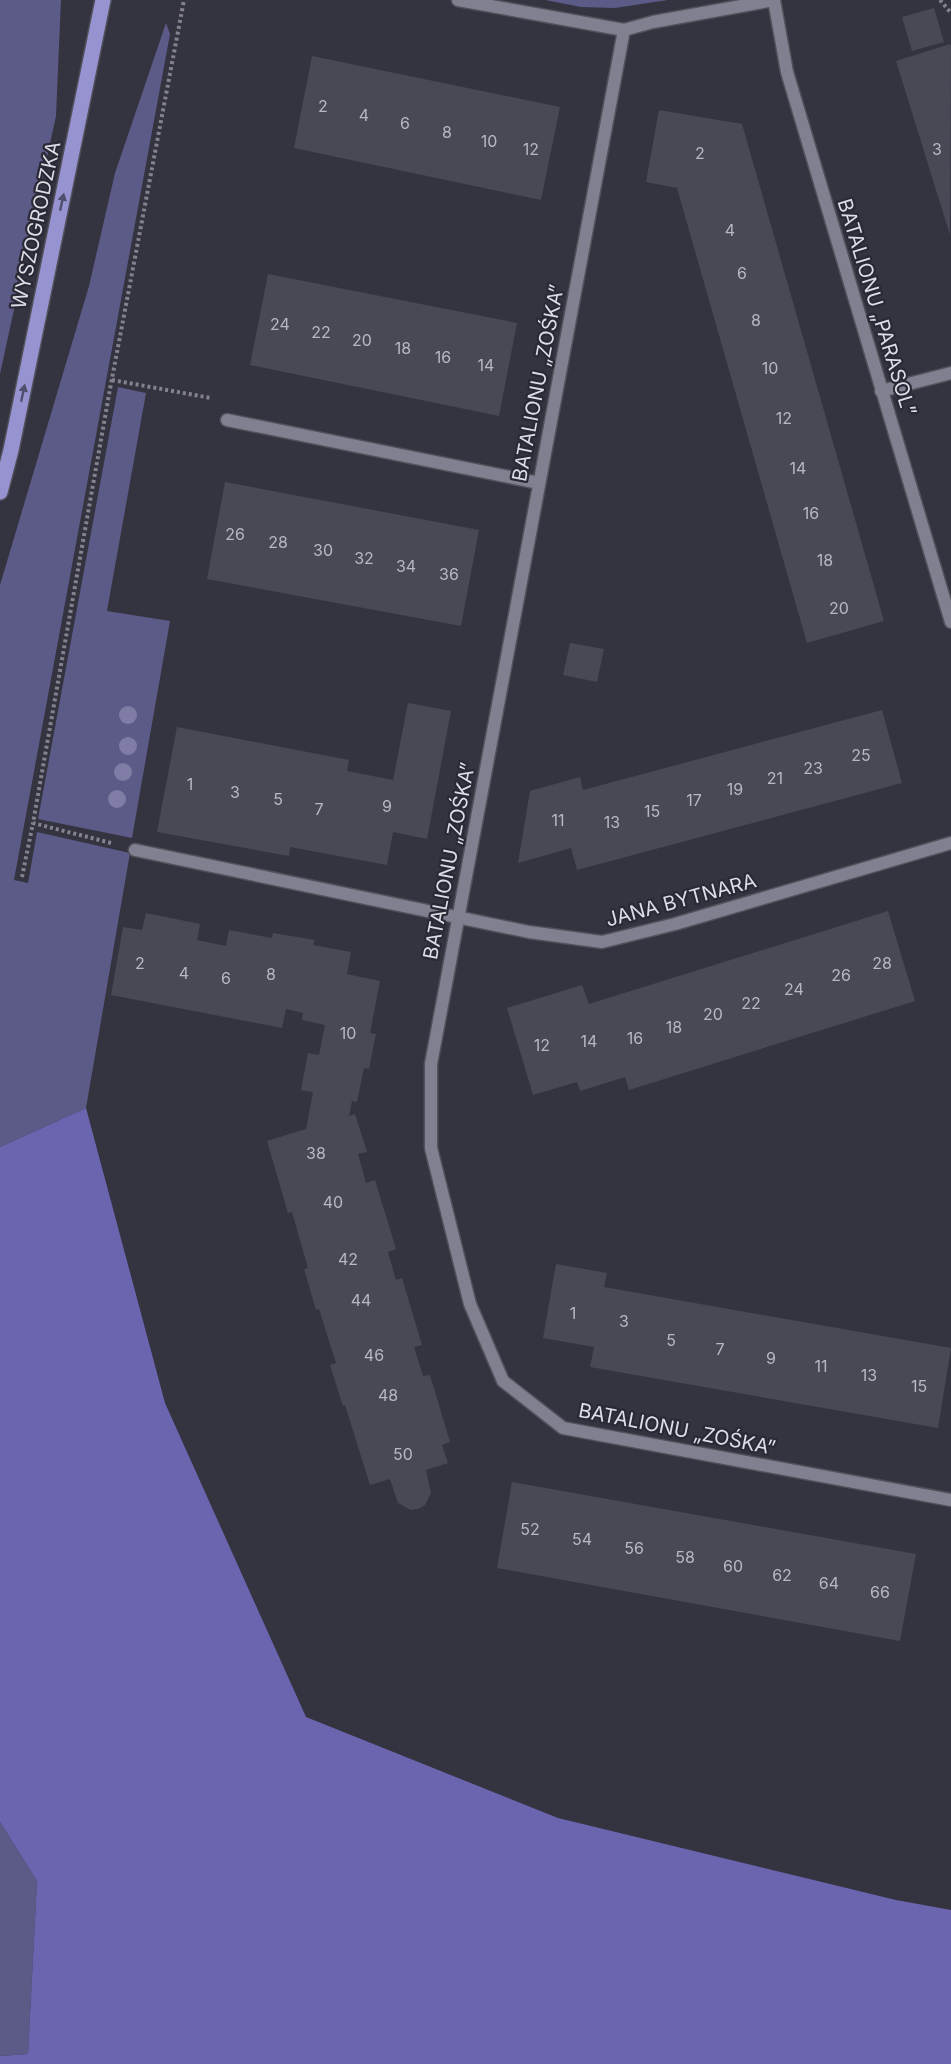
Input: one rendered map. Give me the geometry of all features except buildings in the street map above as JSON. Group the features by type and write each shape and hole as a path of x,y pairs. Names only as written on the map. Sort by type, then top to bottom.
{"main road":[{"name":"WYSZOGRODZKA","path":"0,492 5,451 103,0"}],"street":[{"path":"458,0 624,30 653,22 774,0"},
{"name":"BATALIONU „PARASOL”","path":"774,0 787,72 951,622"},
{"name":"BATALIONU „ZOŚKA”","path":"624,30 431,1064 431,1148 470,1304 503,1381 563,1428 951,1500"},
{"path":"881,391 951,373"},
{"path":"227,420 539,483"},
{"name":"JANA BYTNARA","path":"135,850 529,932 602,942 675,924 951,843"}],"path":[{"path":"22,877 184,0"},
{"path":"940,0 951,14"},
{"path":"112,380 215,399 227,420"},
{"path":"33,823 135,850"}],"shaded area":[{"path":"0,0 61,0 56,116 0,374"},
{"path":"545,0 668,0 615,8 581,7"},
{"path":"166,23 170,34 14,880 28,883 37,832 130,853 86,1108 0,1147 0,585 89,286 115,173"},
{"path":"118,387 146,393 107,611 170,621 132,838 38,819"},
{"path":"86,1108 165,1403 306,1717 558,1818 896,1900 951,1910 951,2064 0,2064 0,2056 28,2054 37,1881 0,1822 0,1147"},
{"path":"0,1822 37,1881 28,2054 0,2056"}]}
